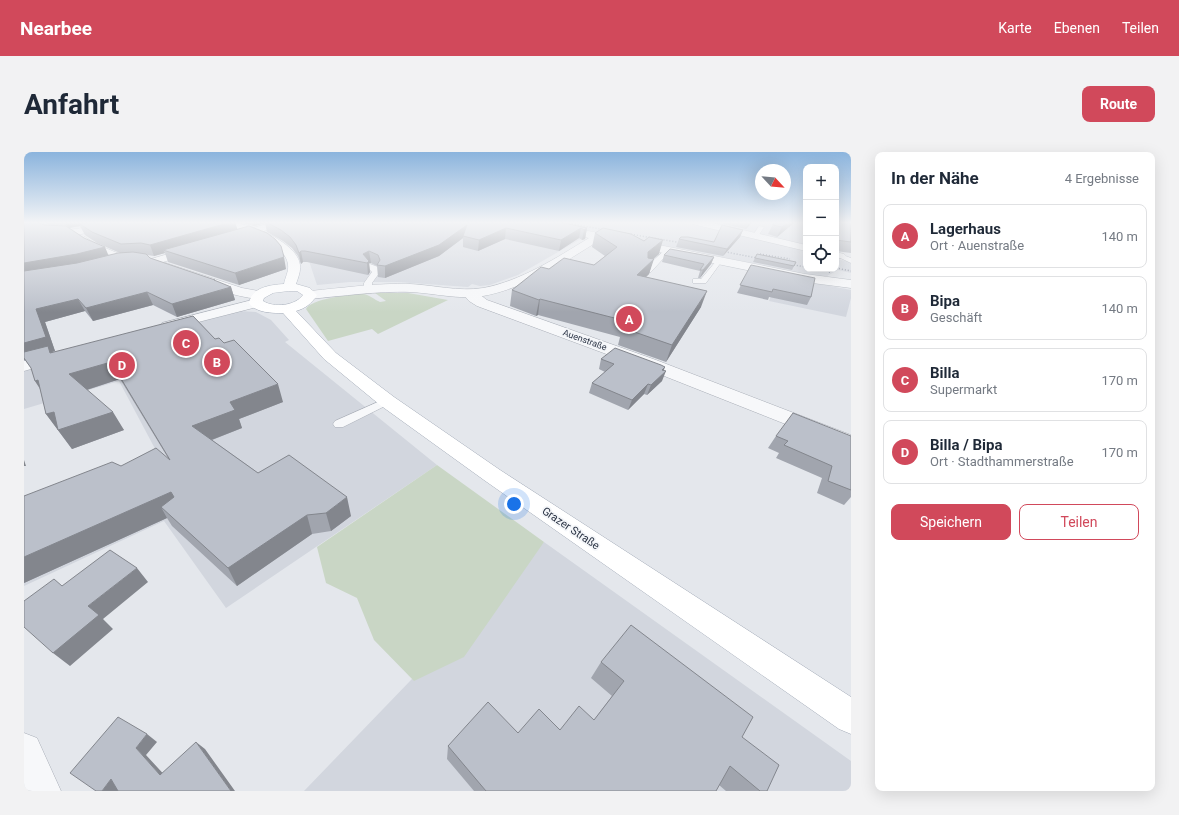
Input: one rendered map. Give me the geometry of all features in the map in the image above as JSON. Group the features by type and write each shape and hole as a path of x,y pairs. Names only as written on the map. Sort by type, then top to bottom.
{"main road":[{"path":"287,252 294,266 288,298"},
{"path":"288,298 272,289 258,299 267,308 288,298 303,289 310,295 304,303 288,298"},
{"name":"Grazer Straße","path":"288,298 330,356 388,401 492,475 851,717"}],"street":[{"path":"105,265 129,259 109,252"},
{"path":"183,252 151,260 159,265 258,299"},
{"path":"470,294 494,290 532,275 572,252"},
{"path":"676,252 805,278 851,284"},
{"name":"Auenstraße","path":"310,295 410,288 470,294 482,303 650,364 851,443"},
{"path":"150,330 191,324 258,299"},
{"path":"24,366 70,353"},
{"path":"24,751 42,791"}],"lane":[{"path":"648,270 666,252"},
{"path":"839,256 851,261"},
{"path":"696,281 703,281 719,261"},
{"path":"368,290 368,283 376,272 375,269 370,266"},
{"path":"339,424 388,401"}],"shaded area":[{"path":"306,252 558,252 518,275 490,285 480,286 472,284 468,287 398,282 350,282 317,285"},
{"path":"696,252 803,252 803,272 834,272 827,276 817,276"},
{"path":"839,260 851,262 851,273 839,270"},
{"path":"779,276 851,290 851,298 846,317 769,301"},
{"path":"240,311 256,312 271,320 289,340 285,342 437,465 226,608 164,521 24,586 24,516 161,460 119,381 24,409 24,370 169,328"},
{"path":"544,542 851,761 851,791 304,791"}],"green space":[{"path":"375,293 408,293 448,300 378,334 372,329 328,341 306,309 309,305 315,302 358,294 365,294 380,302 386,301"},
{"path":"437,465 544,542 464,657 414,681 374,640 357,598 326,583 317,547"}],"building":[{"path":"24,252 86,252 77,254 24,263"},
{"path":"133,252 146,254 150,258 231,287 172,304 147,292 86,308 78,299 36,309 46,337 24,343 24,271 77,263 118,253"},
{"path":"169,252 283,252 284,257 235,273"},
{"path":"309,252 367,252 363,254 369,261 367,263"},
{"path":"371,252 421,252 385,266 377,265 380,260 378,255"},
{"path":"611,252 648,252 648,258 654,259 637,275 707,291 672,345 623,328 630,322 540,299 539,300 512,290 541,267 549,269 564,258 594,265"},
{"path":"667,252 686,252 714,257 703,270 700,270 704,264 664,255"},
{"path":"757,254 796,262 794,266 755,258"},
{"path":"751,265 815,278 811,297 773,289 772,292 740,285"},
{"path":"193,316 215,339 219,338 224,343 234,340 278,384 230,402 235,410 192,426 258,473 289,455 347,497 326,513 307,515 228,568 161,507 174,497 171,492 24,557 24,496 112,462 121,466 156,448 170,460 111,362 69,374 113,412 58,430 54,412 46,414 38,380 35,381 31,368 24,358 24,352 48,346 50,353"},
{"path":"615,348 661,365 665,367 662,370 666,371 651,385 648,384 632,400 592,383 614,364 601,359"},
{"path":"793,413 851,436 851,490 828,481 832,466 784,445 788,441 776,436"},
{"path":"110,550 137,568 88,606 99,615 53,653 24,627 24,601 54,579 62,586"},
{"path":"631,625 753,717 742,737 779,765 767,791 760,791 730,766 716,791 486,791 448,746 488,702 518,733 539,709 560,730 579,706 594,720 624,681 601,662"},
{"path":"118,717 147,734 136,748 160,775 196,742 231,791 118,791 111,779 102,791 96,791 70,773"}],"railway":[{"path":"725,252 767,260"},
{"path":"760,254 790,259"},
{"path":"782,263 803,266"},
{"path":"839,269 851,271"}],"place":[{"name":"Lagerhaus","path":"629,319"},
{"name":"Billa","path":"186,343"},
{"name":"Bipa","path":"217,362"},
{"name":"Billa / Bipa","path":"122,365"}]}
